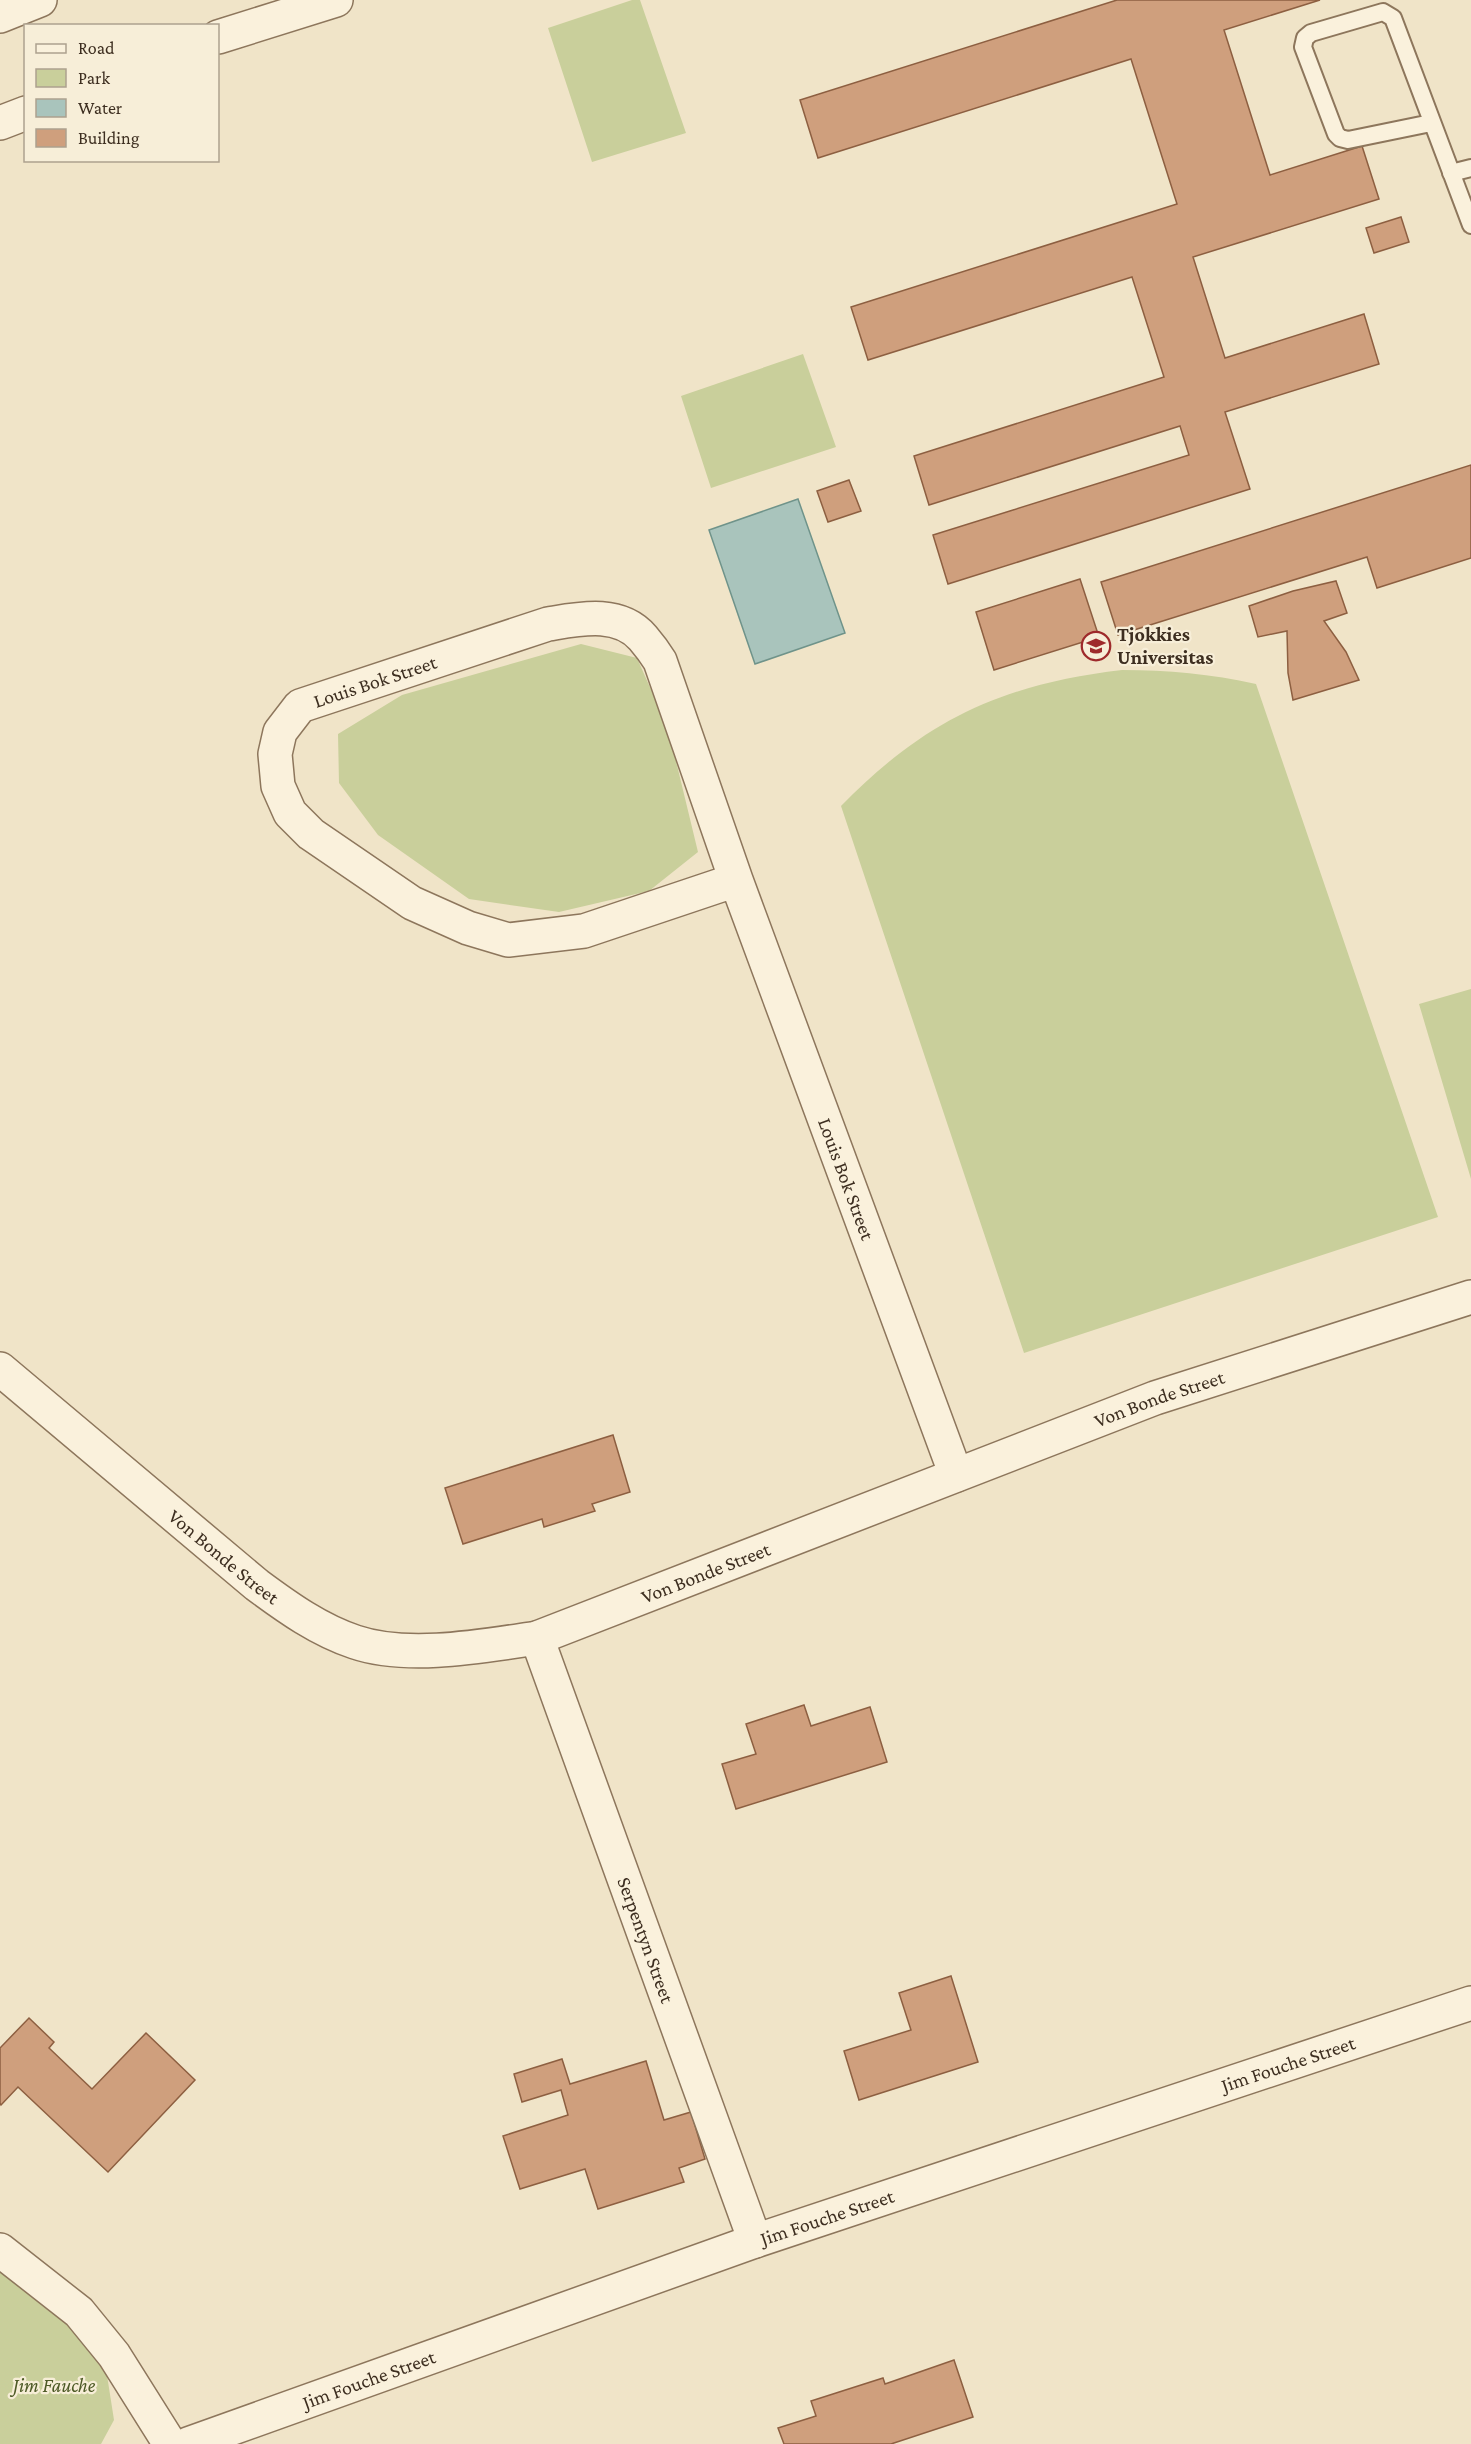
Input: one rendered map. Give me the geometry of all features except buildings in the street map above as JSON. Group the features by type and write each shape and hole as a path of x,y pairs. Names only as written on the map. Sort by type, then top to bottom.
{"street":[{"path":"0,16 40,0"},
{"path":"219,37 336,0"},
{"path":"0,123 24,114"},
{"name":"Louis Bok Street","path":"736,880 584,931 508,940 468,928 412,903 311,834 290,813 278,786 275,754 280,732 300,706 548,624 589,618 621,622 642,636 660,661 736,880 956,1475"},
{"name":"Von Bonde Street","path":"0,1369 257,1585 320,1627 357,1643 404,1650 467,1648 537,1638 1155,1398 1471,1297"},
{"name":"Serpentyn Street","path":"537,1638 755,2241"},
{"name":"Jim Fouche Street","path":"188,2444 755,2241 1471,2004"},
{"path":"0,2250 79,2312 114,2355 170,2444"}],"lane":[{"path":"1431,123 1348,140 1340,138 1336,134 1304,47 1305,38 1311,33 1383,12 1393,18 1471,225"},
{"path":"1451,173 1471,168"}],"green space":[{"path":"632,0 640,0 686,133 592,162 548,28"},
{"path":"803,354 836,447 711,488 681,396"},
{"path":"581,644 637,658 668,728 698,852 649,891 559,912 469,899 378,835 339,783 338,734 402,695"},
{"path":"1122,670 1189,673 1256,684 1438,1217 1024,1353 841,806 903,750 968,711 1039,685"},
{"path":"1471,989 1471,1179 1419,1004"},
{"name":"Jim Fauche","path":"0,2265 63,2315 104,2356 114,2420 101,2444 0,2444"}],"water":[{"path":"798,499 845,633 755,664 709,530"}],"place":[{"name":"Tjokkies Universitas","path":"1096,646"}]}
